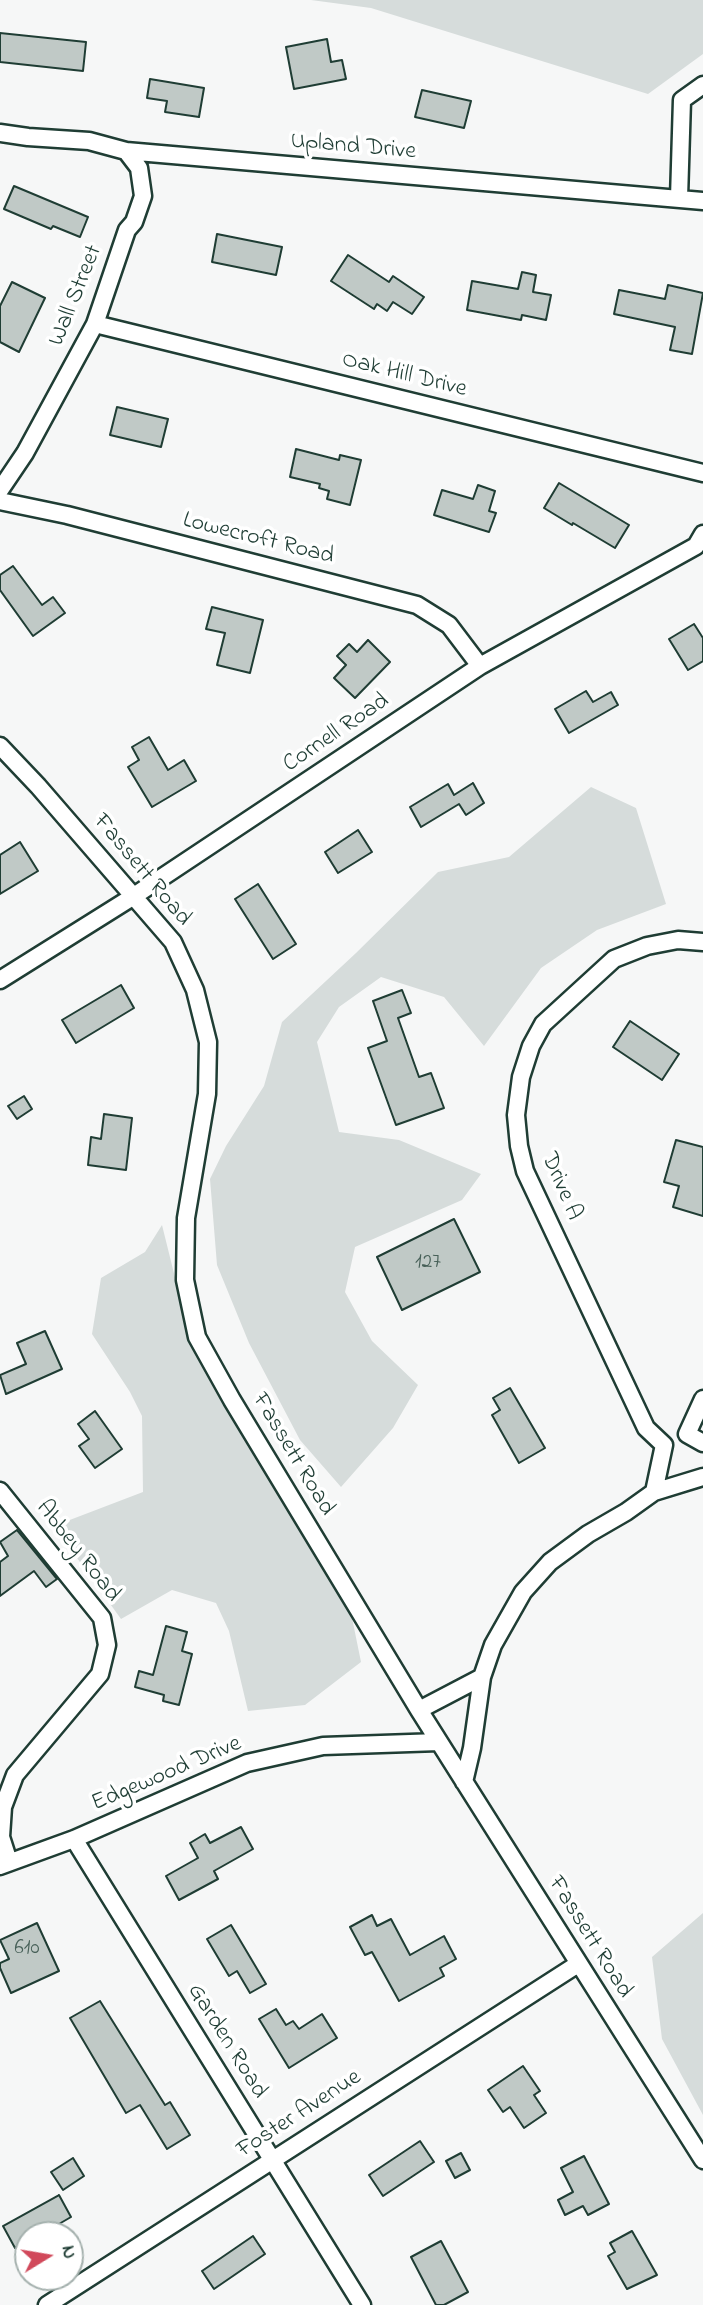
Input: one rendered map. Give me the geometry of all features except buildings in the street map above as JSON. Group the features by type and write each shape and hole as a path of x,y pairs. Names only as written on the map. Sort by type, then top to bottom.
{"street":[{"path":"679,198 682,100 703,85"},
{"name":"Upland Drive","path":"0,133 89,141 126,151 703,201"},
{"name":"Wall Street","path":"0,489 25,453 95,324 127,230 134,222 143,196 139,168 126,151"},
{"name":"Oak Hill Drive","path":"95,324 703,473"},
{"name":"Lowecroft Road","path":"0,501 93,522 417,605 449,625 481,666"},
{"name":"Cornell Road","path":"0,980 134,896 481,666 696,545 703,534"},
{"name":"Fassett Road","path":"0,746 173,942 195,990 208,1042 207,1094 186,1218 185,1280 197,1337 419,1710 703,2160"},
{"name":"Drive A","path":"664,1445 646,1428 525,1171 516,1115 521,1077 531,1045 543,1024 614,959 647,946 678,940 703,942"},
{"path":"654,1492 664,1445 687,1434 703,1399"},
{"path":"687,1434 703,1443"},
{"path":"464,1782 472,1748 482,1677 493,1645 523,1592 550,1562 588,1534 654,1492 703,1477"},
{"name":"Abbey Road","path":"0,1491 102,1618 107,1645 100,1674 15,1775 4,1807 1,1837 5,1864"},
{"path":"419,1710 482,1677"},
{"name":"Edgewood Drive","path":"5,1864 74,1839 247,1763 323,1746 439,1742"},
{"name":"Garden Road","path":"74,1839 362,2305"},
{"name":"Foster Avenue","path":"47,2305 578,1964"}],"shaded area":[{"path":"311,0 703,0 703,54 648,94 371,8"},
{"path":"591,787 636,808 666,904 597,930 541,968 484,1046 444,997 381,977 339,1007 317,1042 339,1132 399,1140 481,1174 462,1200 355,1247 345,1292 372,1341 418,1385 393,1428 341,1487 300,1440 249,1343 217,1265 210,1179 226,1146 264,1086 282,1022 438,872 509,857"},
{"path":"162,1225 191,1342 350,1608 361,1662 305,1705 248,1711 229,1631 216,1603 172,1590 121,1619 54,1526 143,1492 142,1416 130,1392 92,1334 101,1278 145,1252"},
{"path":"703,1913 703,2115 662,2039 652,1957"}]}
